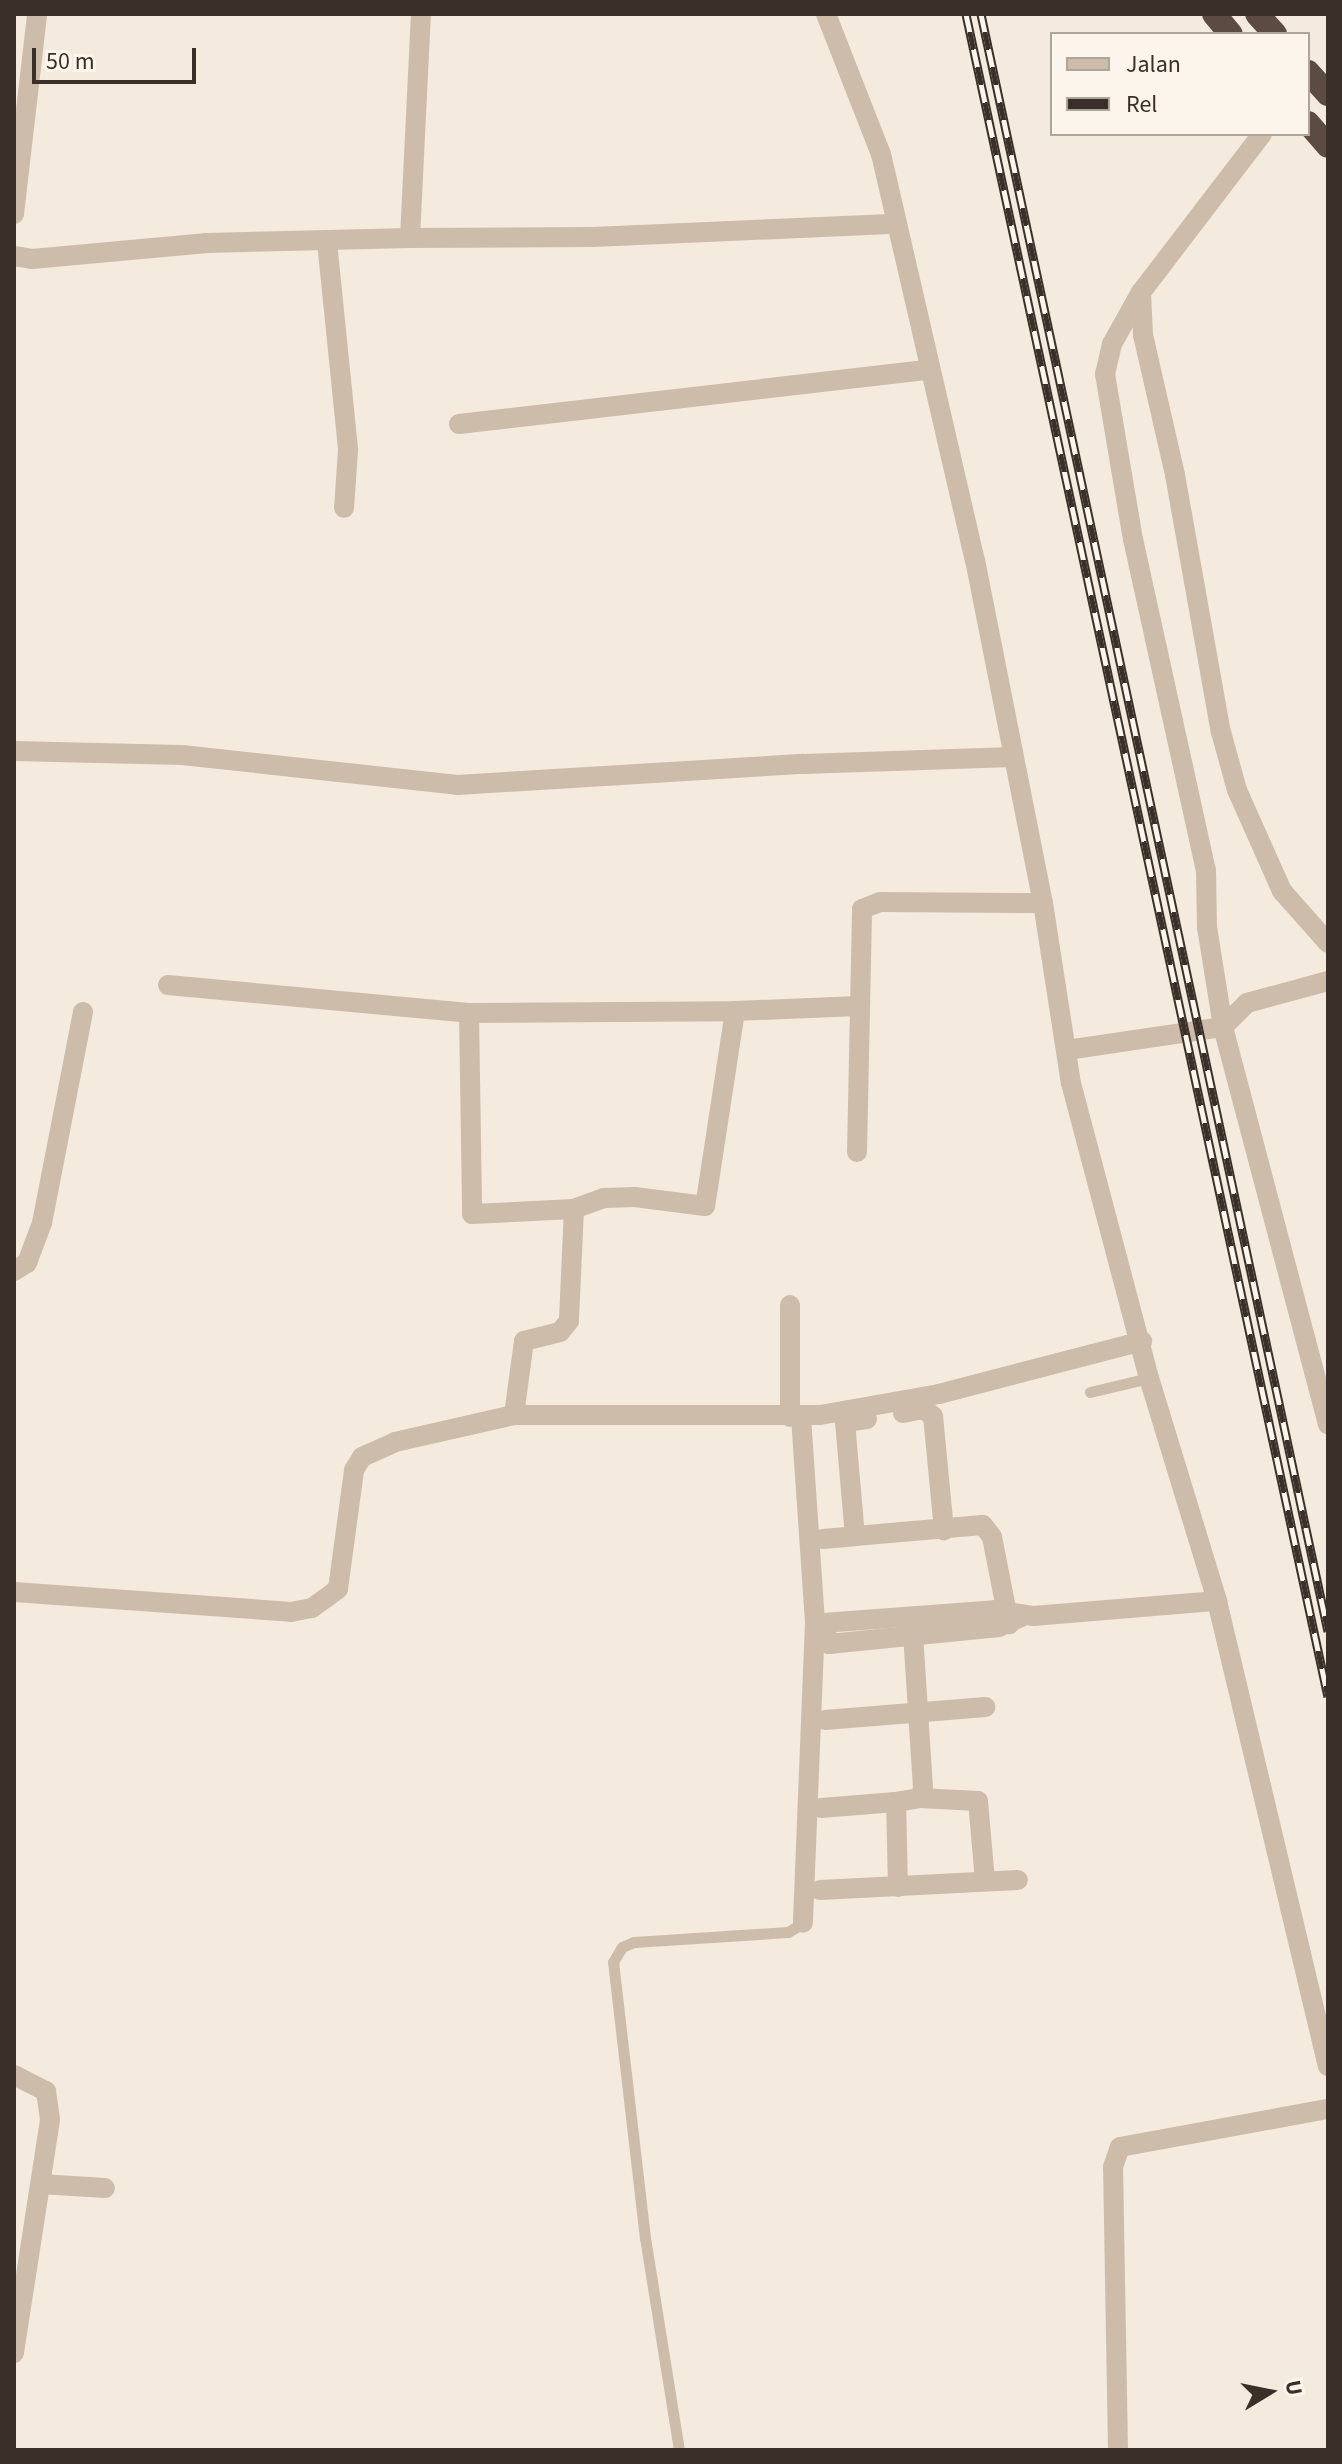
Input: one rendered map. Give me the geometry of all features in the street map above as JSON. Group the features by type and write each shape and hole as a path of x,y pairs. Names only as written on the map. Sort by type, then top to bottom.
{"highway":[{"path":"1257,14 1273,32"},
{"path":"1310,75 1328,94"},
{"path":"1310,125 1328,146"}],"street":[{"path":"410,238 421,14"},
{"path":"826,14 881,154 928,370 975,560 1043,903 1071,1083 1142,1341 1149,1378 1217,1601 1328,2066"},
{"path":"14,28 36,22 14,214"},
{"path":"1260,136 1141,292 1112,344 1105,374 1133,539 1206,870 1207,927 1223,1027 1328,1424"},
{"path":"14,256 207,243 593,237 896,224"},
{"path":"327,242 348,450 344,508"},
{"path":"1141,292 1143,335 1237,790 1282,891 1328,943"},
{"path":"459,424 928,370"},
{"path":"14,751 182,755 457,785 803,764 1013,757"},
{"path":"857,1152 862,909 880,902 1043,903"},
{"path":"1067,1050 1223,1027 1247,1003 1328,981"},
{"path":"168,985 469,1013 735,1011 858,1006"},
{"path":"469,1013 472,1214 574,1209 604,1198 635,1197 705,1206 735,1011"},
{"path":"14,1271 27,1263 42,1223 83,1012"},
{"path":"514,1415 524,1341 560,1332 569,1321 574,1209"},
{"path":"790,1305 796,1417 815,1622 803,1923"},
{"path":"14,1592 291,1612 312,1608 338,1589 354,1470 362,1457 395,1442 514,1415 796,1417 939,1394 1142,1341"},
{"path":"855,1536 845,1422 924,1409 933,1416 944,1530"},
{"path":"823,1539 944,1530 978,1524 987,1530 1012,1617"},
{"path":"920,1798 918,1712 911,1628 1217,1601"},
{"path":"825,1720 985,1707"},
{"path":"821,1808 920,1798 978,1801 985,1881"},
{"path":"896,1802 898,1887"},
{"path":"820,1890 1018,1880"},
{"path":"14,2075 39,2086 50,2101 41,2184 14,2353"},
{"path":"1118,2450 1113,2167 1120,2147 1328,2109"},
{"path":"41,2184 105,2188"}],"lane":[{"path":"1090,1392 1149,1378"},
{"path":"679,2450 643,2224 613,1962 622,1947 634,1942 788,1932 803,1923"}],"railway":[{"path":"966,14 1328,1697"},
{"path":"981,14 1328,1631"}]}
